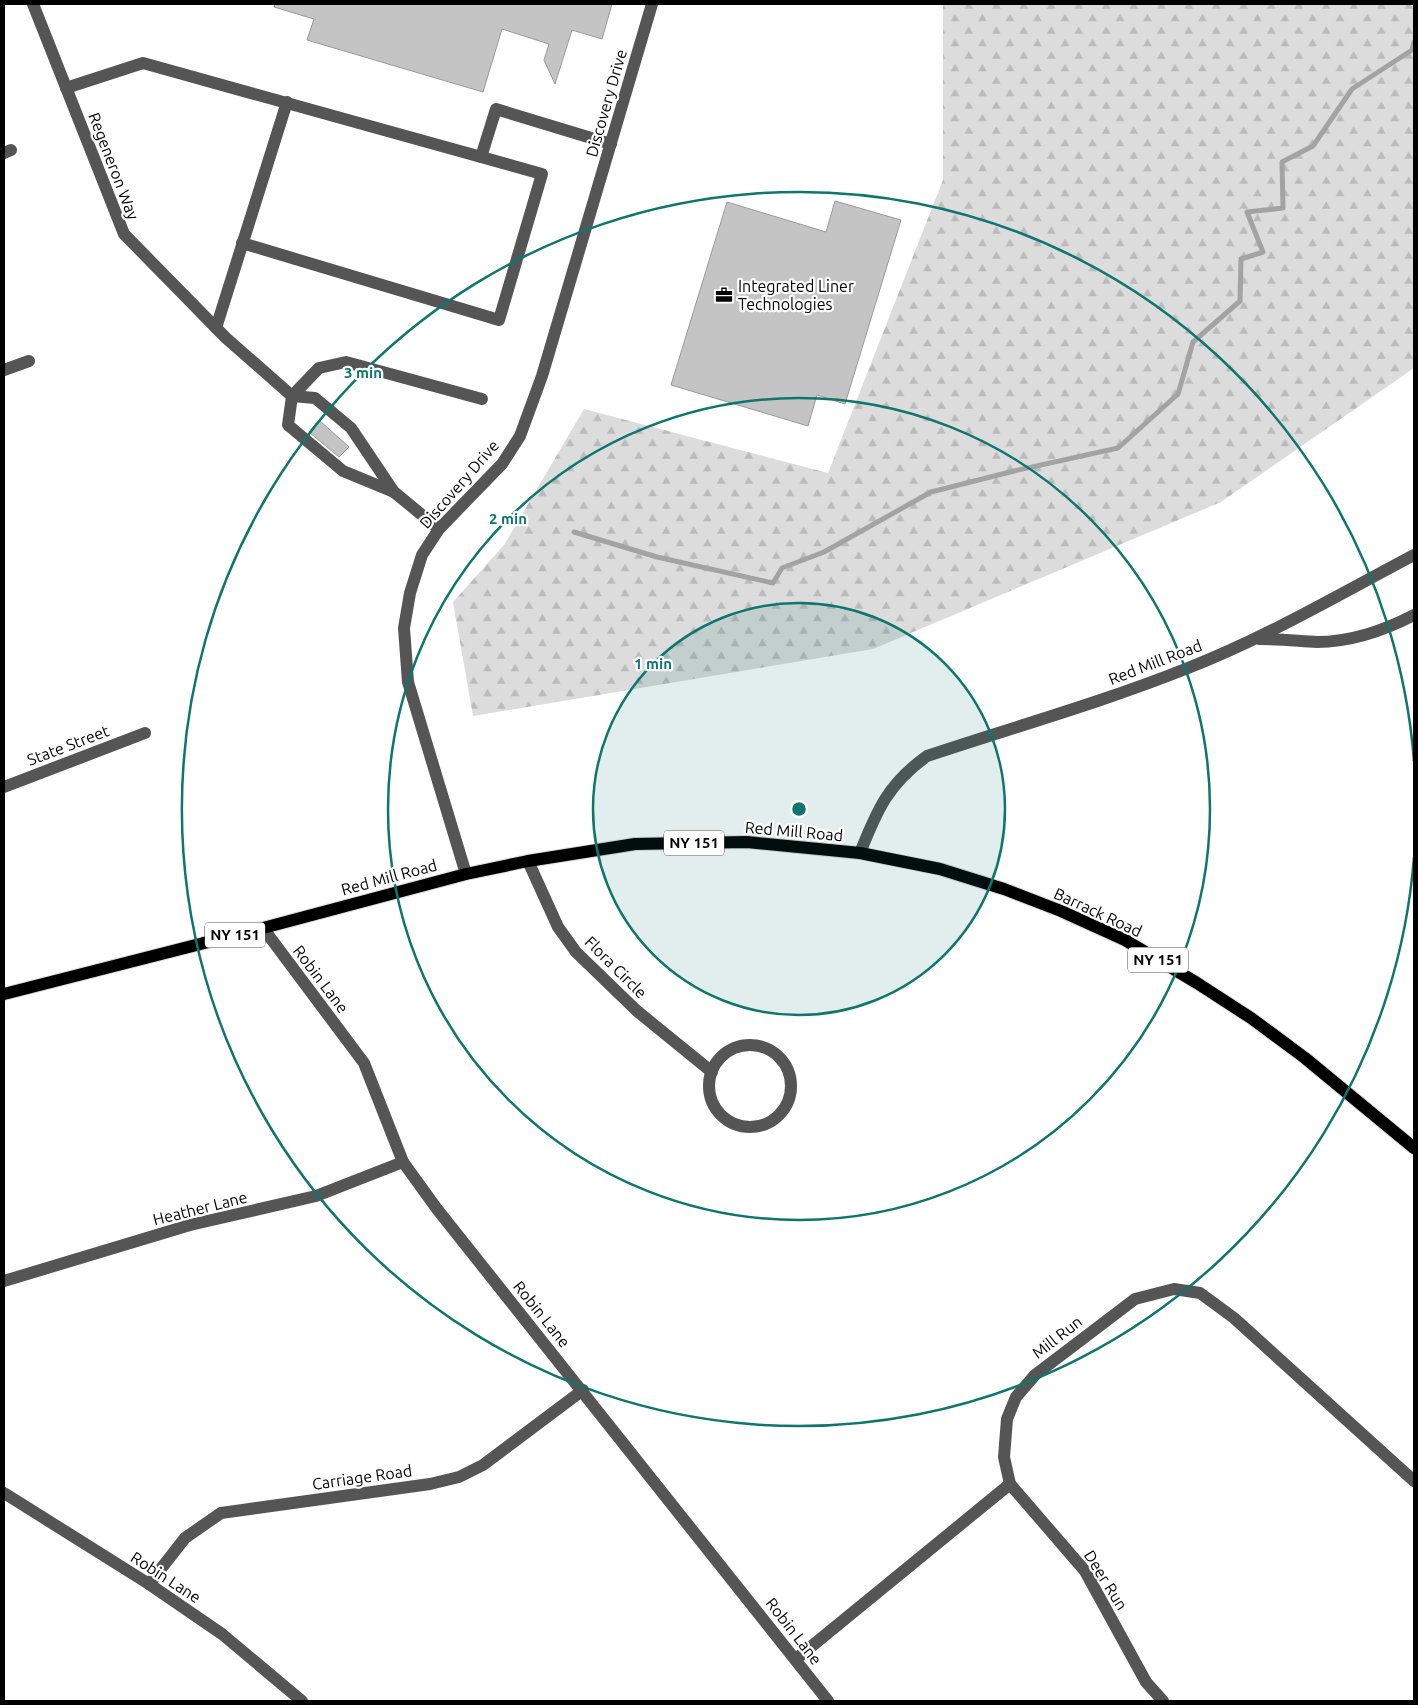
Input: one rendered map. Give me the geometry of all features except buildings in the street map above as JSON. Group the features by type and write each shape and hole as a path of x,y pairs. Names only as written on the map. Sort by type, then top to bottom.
{"main road":[{"name":"Red Mill Road","path":"4,994 466,874 528,861 635,844 747,842 860,853"},
{"name":"Barrack Road","path":"860,853 940,869 1004,889 1062,911 1125,940 1251,1018 1305,1058 1414,1148"}],"street":[{"name":"Regeneron Way","path":"33,4 124,234 216,328 292,396"},
{"name":"Discovery Drive","path":"466,874 408,682 404,628 410,593 422,555 438,528 502,464 520,436 542,376 652,4"},
{"path":"66,88 143,63 542,174 499,320 242,243"},
{"path":"216,328 287,102"},
{"path":"481,157 496,109 611,144"},
{"path":"4,370 29,361"},
{"path":"394,492 343,471 288,425 292,396 319,368 346,362 482,399"},
{"path":"292,396 315,398 351,428 394,492 438,528"},
{"name":"Red Mill Road","path":"860,853 873,820 886,795 909,769 927,756 1130,690 1188,668 1256,639 1414,555"},
{"path":"1256,639 1292,639 1318,642 1340,640 1390,627 1414,615"},
{"name":"State Street","path":"4,787 144,733"},
{"name":"Flora Circle","path":"528,861 558,927 576,952 637,1011 712,1072"},
{"name":"Robin Lane","path":"263,928 364,1064 403,1162 438,1209 828,1701"},
{"path":"754,1045 767,1049 778,1056 786,1067 790,1079 790,1093 786,1105 778,1116 766,1124 753,1127 740,1126 727,1120 717,1111 711,1099 709,1086 712,1072 718,1060 740,1046 754,1045"},
{"name":"Heather Lane","path":"4,1281 190,1225 316,1196 403,1162"},
{"name":"Mill Run","path":"1010,1484 1004,1457 1006,1418 1016,1396 1035,1375 1135,1299 1174,1289 1200,1293 1234,1318 1414,1481"},
{"name":"Carriage Road","path":"149,1584 185,1538 221,1513 430,1484 459,1477 483,1465 583,1390"},
{"path":"796,1659 1010,1484"},
{"name":"Deer Run","path":"1010,1484 1085,1571 1146,1682 1162,1701"},
{"name":"Robin Lane","path":"4,1493 149,1584 222,1634 302,1701"}],"green space":[{"path":"943,4 1414,4 1414,368 1221,502 873,649 473,716 453,602 504,545 584,409 828,473 943,180"}],"waterway":[{"path":"574,532 657,557 773,583 782,568 824,552 931,492 1118,448 1178,394 1193,342 1240,301 1241,259 1263,252 1247,212 1283,208 1282,162 1313,146 1352,89 1412,50 1414,42"}],"place":[{"name":"Integrated Liner Technologies","path":"724,295"}]}
